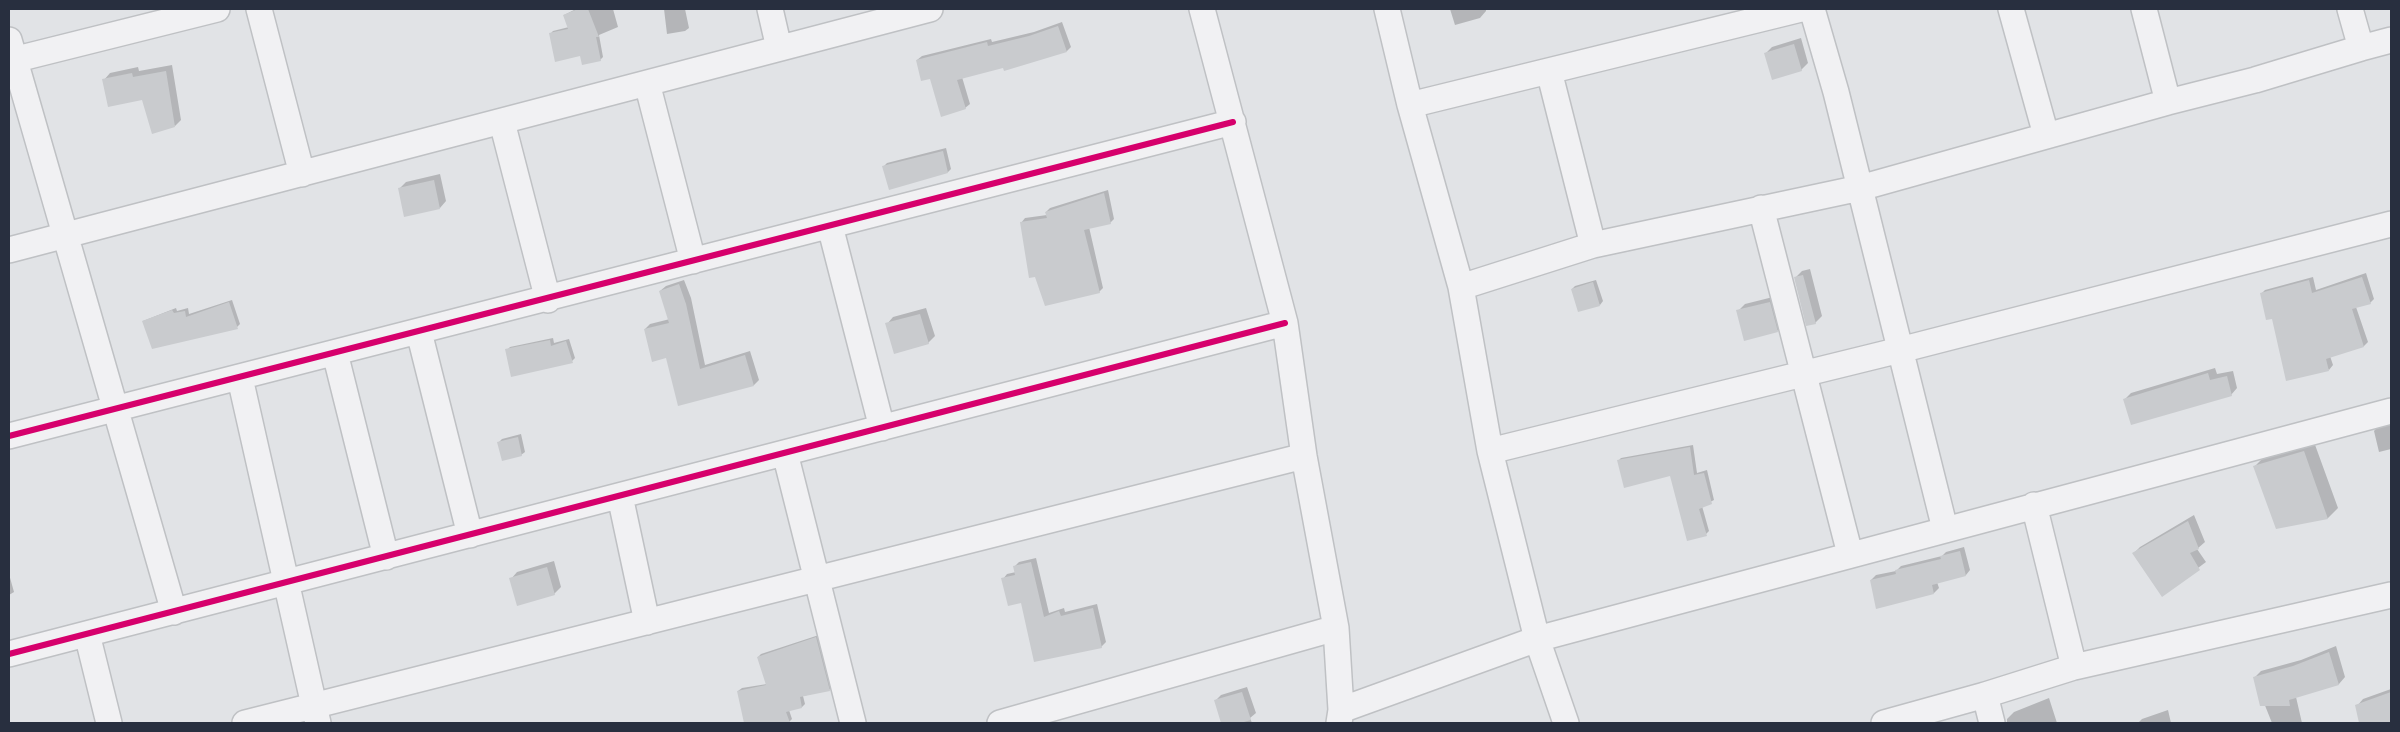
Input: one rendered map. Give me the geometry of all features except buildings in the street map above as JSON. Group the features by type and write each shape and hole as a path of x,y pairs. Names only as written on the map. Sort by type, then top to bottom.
{"street":[{"path":"174,612 11,53 217,9"},
{"path":"258,9 302,174"},
{"path":"770,9 779,48"},
{"path":"9,250 930,9"},
{"path":"1202,9 1234,122 1285,323 1304,456 1336,628 1340,716 1537,639 2391,411"},
{"path":"1387,9 1410,105 1461,287 1490,451 1537,639 1566,723"},
{"path":"1410,105 1801,9"},
{"path":"1812,9 1836,92 1945,529"},
{"path":"2011,9 2046,136"},
{"path":"2144,9 2168,102"},
{"path":"2350,9 2360,48"},
{"path":"1461,287 1594,245 1860,188 2168,102 2255,80 2391,40"},
{"path":"1549,71 1594,245"},
{"path":"647,83 694,261"},
{"path":"502,122 548,300"},
{"path":"9,436 548,300 1234,122"},
{"path":"1761,208 1802,374 1850,554"},
{"path":"1490,451 1900,350 2391,224"},
{"path":"830,226 882,428"},
{"path":"9,654 1285,323"},
{"path":"419,332 470,535"},
{"path":"335,353 386,556"},
{"path":"240,378 316,715"},
{"path":"785,453 853,723"},
{"path":"245,723 316,715 648,622 1304,456"},
{"path":"620,496 648,622"},
{"path":"2034,505 2074,667"},
{"path":"1884,723 1985,696 2074,667 2391,595"},
{"path":"1000,723 1336,628"},
{"path":"87,634 109,723"},
{"path":"1985,696 1992,723"}],"cycle path":[{"path":"9,436 1233,122"},
{"path":"9,654 1285,323"}]}
